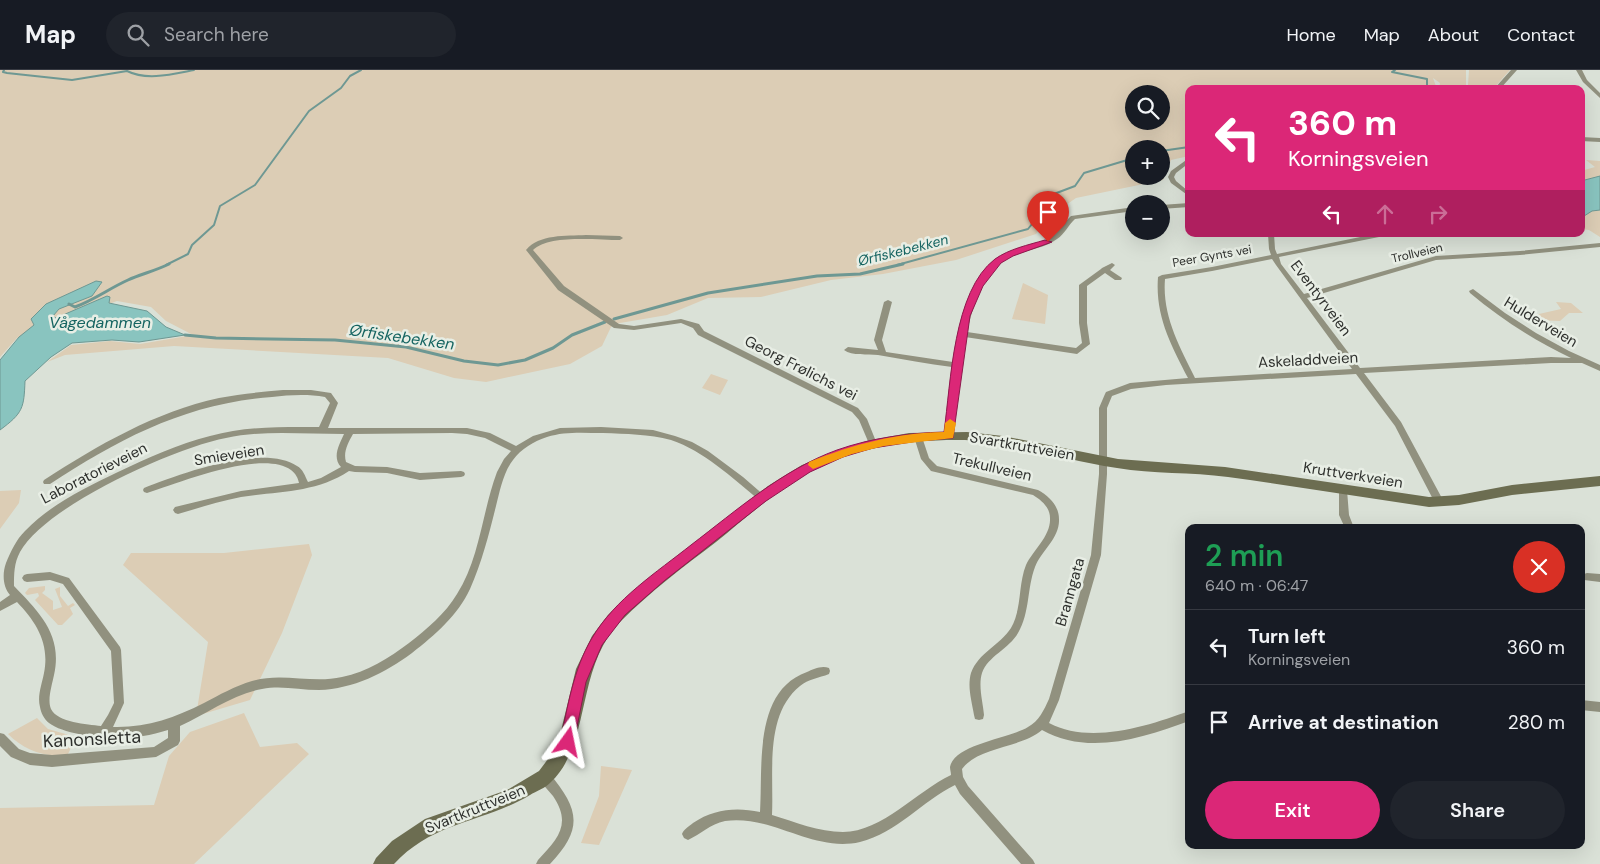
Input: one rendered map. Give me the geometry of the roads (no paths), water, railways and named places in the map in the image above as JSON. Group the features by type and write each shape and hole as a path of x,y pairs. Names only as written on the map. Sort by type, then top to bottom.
{"street":[{"path":"1501,85 1514,70"},
{"path":"1580,70 1585,81 1600,96"},
{"path":"1585,139 1600,140"},
{"path":"1185,163 1173,172 1171,177 1173,182 1185,190"},
{"path":"1170,206 1185,205"},
{"path":"949,435 966,316 978,286 988,271 998,261 1016,252 1048,242 1062,232 1066,222 1073,217 1125,210"},
{"name":"Georg Frølichs vei","path":"620,238 583,237 547,240 532,245 529,250 561,288 616,326 634,328 681,321 696,326 701,333 855,410 863,419 873,444"},
{"name":"Eventyrveien","path":"1271,237 1274,256 1398,424 1438,502"},
{"name":"Peer Gynts vei","path":"1193,381 1174,342 1164,314 1162,277 1369,237"},
{"name":"Trollveien","path":"1303,297 1436,258 1520,253 1600,245"},
{"path":"963,334 1077,351 1086,344 1083,323 1082,285 1108,267 1118,278"},
{"name":"Hulderveien","path":"1473,291 1502,316 1580,361 1600,368"},
{"path":"882,352 878,340 888,302"},
{"path":"848,350 874,354 882,352 892,356 958,365"},
{"name":"Askeladdveien","path":"1102,462 1103,408 1109,394 1136,385 1550,360 1580,361"},
{"path":"47,482 122,436 180,412 228,399 281,393 328,395 334,403 322,431"},
{"name":"Laboratorieveien","path":"517,450 487,435 467,431 244,432 195,442 167,453 61,504 26,530 10,551 5,565 6,580 17,596 42,623 48,637 51,664 45,706 49,717 62,724 103,732 131,734 174,724 248,687 280,681 322,685 346,681 377,670 411,648 442,620 464,592 507,462 517,450 536,438 562,431 625,430 653,432 681,439 698,447 761,497"},
{"path":"350,431 340,453 343,463 348,467 363,471 386,470 415,476 461,474"},
{"name":"Svartkruttveien","path":"382,864 398,847 431,825 511,797 544,777 560,758 568,742 584,668 597,642 613,619 637,596 761,497 796,474 825,459 873,444 918,436 949,435 1003,440 1102,462"},
{"name":"Trekullveien","path":"918,436 925,459 934,468 1035,492 1048,501 1055,516 1054,526 1030,567 1022,612 1014,630 1003,644 978,667 976,678 978,715"},
{"name":"Smieveien","path":"147,490 209,470 269,462 284,463 295,468 305,486"},
{"name":"Kruttverkveien","path":"1102,462 1225,472 1408,500 1438,502 1530,488 1600,481"},
{"name":"Branngata","path":"1041,724 1054,700 1096,555 1102,462"},
{"path":"178,510 237,495 324,482 348,467"},
{"path":"1343,490 1344,514 1348,524"},
{"path":"27,578 50,576 66,581 116,650 120,703 103,732"},
{"path":"1586,577 1600,578"},
{"path":"0,607 17,596"},
{"path":"766,819 768,746 776,707 783,694 796,682 825,671"},
{"path":"1585,705 1600,707"},
{"path":"1029,864 964,790 957,778 956,767 966,756 1018,739 1041,724 1054,733 1101,738 1144,730 1185,717"},
{"name":"Kanonsletta","path":"0,738 9,749 23,756 40,760 62,760 160,750 174,741 174,724"},
{"path":"542,864 563,841 570,821 564,801 544,777"},
{"path":"688,834 702,823 719,817 744,815 766,819 828,837 862,836 880,828 943,784 957,778"}],"water":[{"path":"1600,176 1600,210 1592,211 1585,215 1585,180"},
{"name":"Vågedammen","path":"96,281 102,282 92,296 59,309 53,316 56,318 107,296 110,297 109,303 147,311 166,327 185,335 139,342 112,340 72,343 51,357 25,381 21,409 0,430 0,360 19,337 34,325 31,319 46,304"}],"waterway":[{"path":"4,70 3,72 7,73 72,80 127,71 143,76 151,76 194,70"},
{"path":"166,265 188,254 192,245 214,225 220,206 255,185 309,111 341,88 350,76 361,70"},
{"name":"Ørfiskebekken","path":"1395,70 1392,72 1427,79 1427,85"},
{"name":"Ørfiskebekken","path":"1170,150 1185,148"},
{"name":"Ørfiskebekken","path":"897,265 1028,229 1036,219 1034,207 1046,197 1075,186 1084,173 1125,161"},
{"path":"69,304 75,307 128,280 169,264"},
{"name":"Ørfiskebekken","path":"614,319 708,293 817,276 860,274 903,264"},
{"name":"Ørfiskebekken","path":"185,335 216,338 335,340 406,347 464,361 498,365 525,360 553,348 572,335 605,322"}]}
